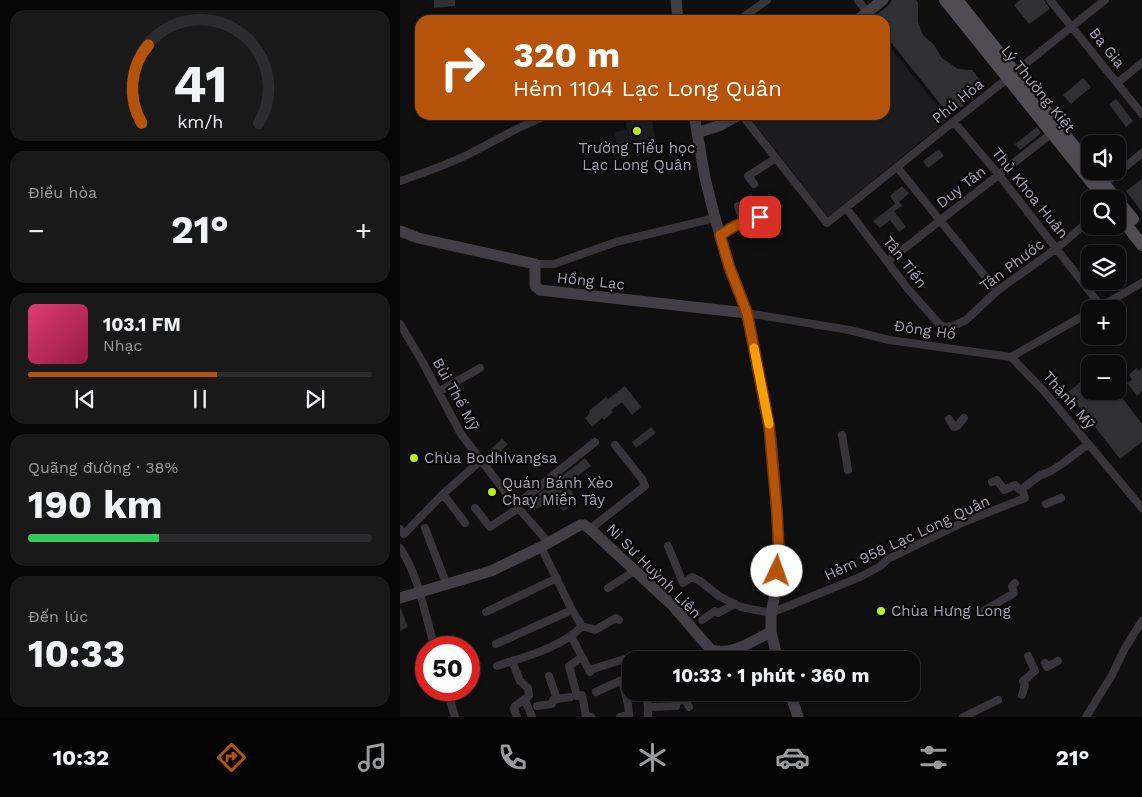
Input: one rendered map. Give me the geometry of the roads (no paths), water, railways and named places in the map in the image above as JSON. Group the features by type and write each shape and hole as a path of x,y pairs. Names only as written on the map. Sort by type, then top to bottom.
{"main road":[{"name":"Lý Thường Kiệt","path":"945,0 1081,156"},
{"name":"Lý Thường Kiệt","path":"957,0 1052,133 1102,190"},
{"name":"Lý Thường Kiệt","path":"1126,211 1142,231"},
{"path":"1126,224 1142,245"}],"street":[{"path":"676,0 678,15"},
{"path":"858,0 867,12"},
{"path":"863,15 882,0"},
{"name":"Ba Gia","path":"1050,0 1142,114"},
{"name":"Phú Hòa","path":"776,158 827,223 1105,0"},
{"path":"746,15 764,1"},
{"path":"1117,82 1142,63"},
{"path":"400,181 460,158 520,126 536,120"},
{"path":"695,120 705,178 715,218 729,266 747,313 769,425 776,486 779,553 776,590 771,613 771,632 776,651"},
{"path":"697,133 730,120"},
{"path":"744,120 776,158 748,176 754,184"},
{"name":"Thủ Khoa Huân","path":"954,122 999,174 1057,248 1093,300"},
{"name":"Duy Tân","path":"887,262 1052,133"},
{"path":"1104,190 1142,153"},
{"path":"897,167 997,292"},
{"path":"738,206 743,223"},
{"name":"Tân Tiến","path":"846,208 908,289 940,326 948,327"},
{"path":"720,235 743,223 760,217"},
{"path":"400,231 418,238 535,264 554,264 616,242 715,218"},
{"name":"Tân Phước","path":"948,327 966,320 997,292 1057,248 1081,228"},
{"name":"Hồng Lạc","path":"535,264 535,286 540,290 747,313"},
{"path":"1111,300 1142,283"},
{"name":"Đông Hồ","path":"747,313 849,330 889,340 1011,357"},
{"path":"1011,357 1081,317"},
{"name":"Bùi Thế Mỹ","path":"400,324 461,434 545,545 557,578 582,626"},
{"name":"Thành Mỹ","path":"1011,357 1043,390 1142,508"},
{"path":"438,392 480,368"},
{"path":"950,419 954,427 964,418"},
{"path":"842,436 848,470"},
{"path":"475,508 490,528 595,442"},
{"name":"Hẻm 958 Lạc Long Quân","path":"771,613 860,577 879,567 888,559 960,524 1025,498 1022,490 1039,476 1062,464 1088,444"},
{"path":"590,529 645,486 642,479 615,445"},
{"path":"400,529 404,534 443,494 480,461"},
{"path":"992,482 997,480 1004,490 1015,485 1022,490"},
{"path":"443,494 465,523"},
{"path":"1046,504 1061,498"},
{"name":"Ni Sư Huỳnh Liên","path":"400,598 491,571 545,545 580,525 590,529 636,570 672,606 711,650"},
{"path":"425,528 446,583"},
{"path":"668,546 683,583 692,577 719,596 741,607 771,613"},
{"path":"400,548 408,561 420,592 432,636"},
{"path":"608,588 636,570"},
{"path":"486,612 557,578"},
{"path":"982,612 1014,593 1012,586 1016,583"},
{"path":"702,620 715,611 718,613 735,604"},
{"path":"496,644 572,610"},
{"path":"497,666 530,655 571,636 582,626 595,630 617,618 619,620"},
{"path":"1086,717 1142,621"},
{"path":"711,650 720,653 729,652 771,632"},
{"path":"571,636 591,670 622,661"},
{"path":"1022,696 1025,685 1023,681 1035,671 1028,656"},
{"path":"582,657 569,666 576,696 586,716 591,717"},
{"path":"512,661 520,680 528,688 529,696 515,706 514,709 517,717"},
{"path":"1045,663 1047,667 1058,661"},
{"path":"549,676 557,699"},
{"path":"596,692 622,680"},
{"path":"537,706 552,704 553,700 576,696"},
{"path":"648,706 676,706 676,702 685,699 689,706"},
{"path":"525,700 532,717"},
{"path":"963,717 998,700"},
{"path":"450,701 455,717"},
{"path":"620,717 629,715 627,701"},
{"path":"647,701 648,717"},
{"path":"793,701 798,717"}],"place":[{"name":"Trường Tiểu học Lạc Long Quân","path":"637,131"},
{"name":"Chùa Bodhivangsa","path":"414,458"},
{"name":"Quán Bánh Xèo Chay Miền Tây","path":"492,492"},
{"name":"Chùa Hưng Long","path":"881,611"}]}
